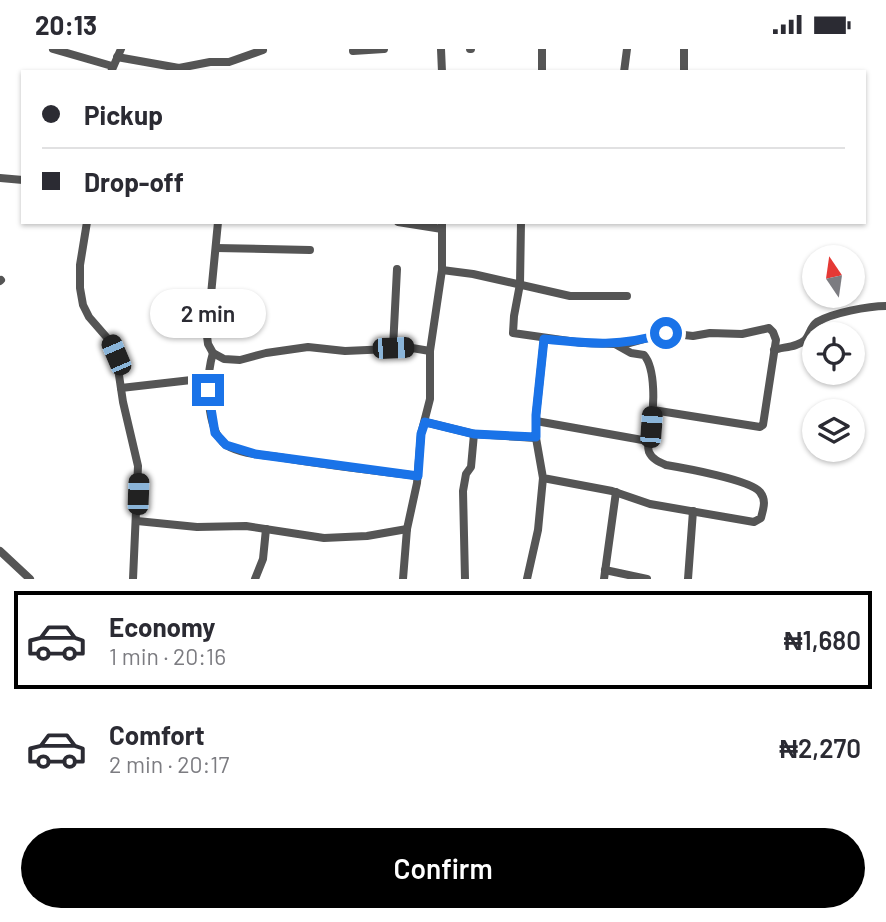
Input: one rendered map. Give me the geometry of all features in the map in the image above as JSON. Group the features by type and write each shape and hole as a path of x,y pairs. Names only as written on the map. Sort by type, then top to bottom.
{"street":[{"path":"53,49 111,69 119,53 179,68 210,62 229,62 263,50"},
{"path":"353,51 384,49"},
{"path":"441,49 442,70"},
{"path":"542,49 542,70"},
{"path":"624,70 627,49"},
{"path":"684,49 684,70"},
{"path":"0,178 21,180"},
{"path":"87,224 80,265 82,296 89,317 112,347 138,466 133,579"},
{"path":"218,224 207,336 213,353 224,359 240,360 308,347 345,351 393,348 430,351"},
{"path":"403,579 407,529 418,476 421,434 430,399 430,351 442,271 442,226 420,224"},
{"path":"521,224 520,284 513,333 544,339 615,344 666,333 693,336 710,333 742,334 769,328 773,332 776,340 764,422 760,427 653,410"},
{"path":"216,248 310,250"},
{"path":"393,348 397,269"},
{"path":"442,271 473,274 570,296 627,296"},
{"path":"774,349 798,344 806,339 809,330 817,322 874,306 886,306"},
{"path":"527,579 538,530 543,478 536,421 544,339"},
{"path":"543,478 616,492 650,504 754,522 761,518 765,504 760,491 747,484 655,460 649,452 648,442 653,393 647,359 615,344"},
{"path":"213,353 208,367 208,390 215,433 233,448 292,460 418,476"},
{"path":"121,388 209,378"},
{"path":"536,421 648,442"},
{"path":"425,422 474,434 536,437"},
{"path":"465,579 463,491 466,474 471,467 474,434"},
{"path":"616,492 605,575 647,579"},
{"path":"688,579 692,511"},
{"path":"137,521 266,529 324,538 367,536 407,529"},
{"path":"255,579 263,559 266,529"},
{"path":"0,551 30,579"}],"route":[{"path":"208,390 215,433 226,445 233,448 279,458 418,476 421,434 425,422 474,434 536,437 544,339 615,344 645,340 666,333"}]}
